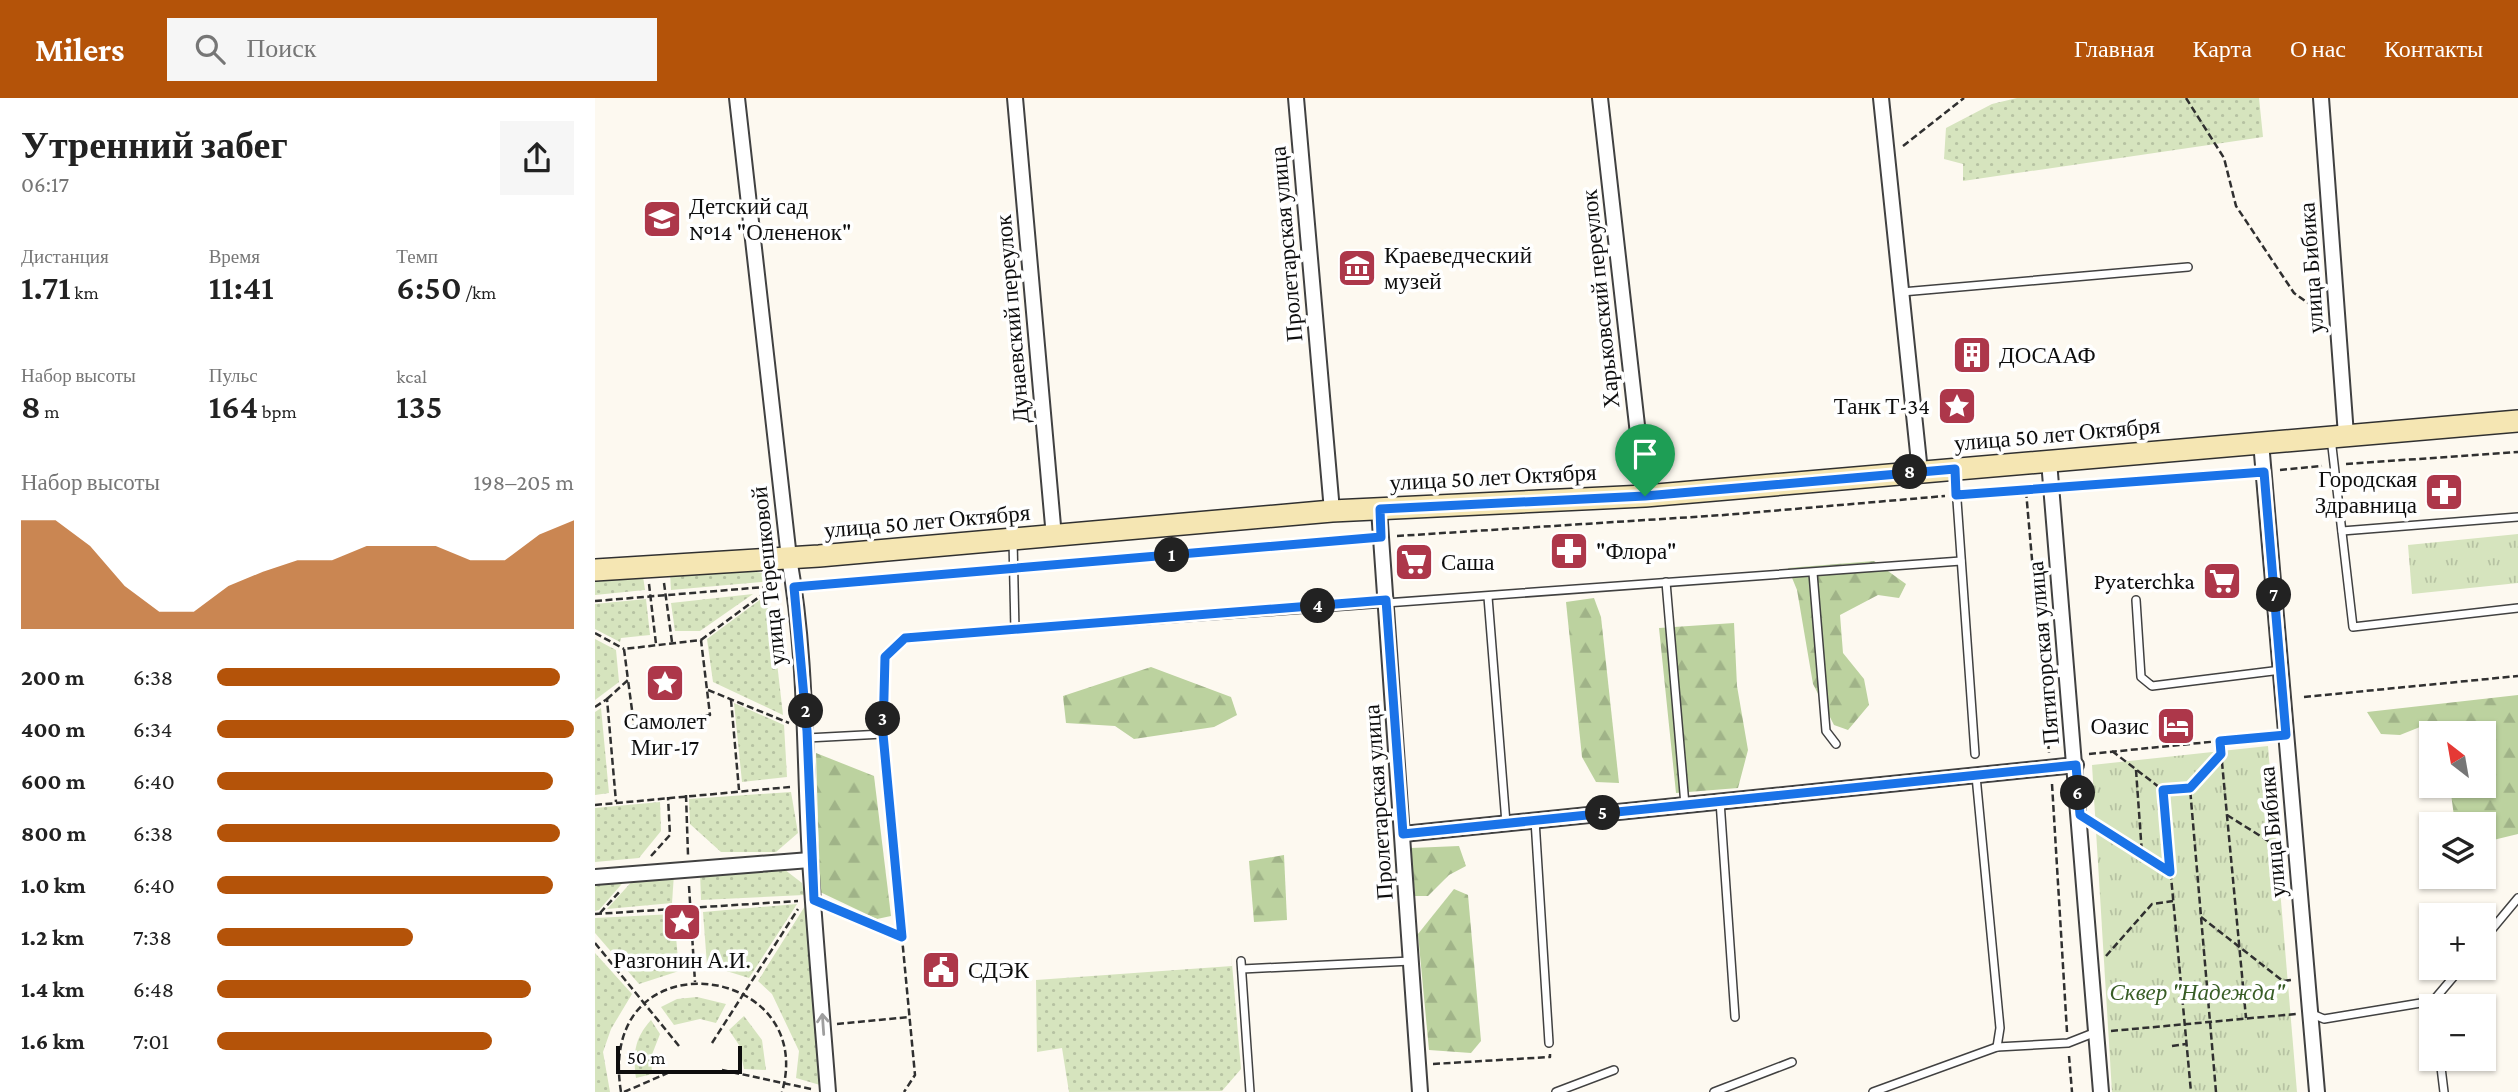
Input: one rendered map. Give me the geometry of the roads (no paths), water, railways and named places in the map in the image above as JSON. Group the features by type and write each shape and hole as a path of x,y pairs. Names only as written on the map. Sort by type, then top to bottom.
{"main road":[{"name":"улица 50 лет Октября","path":"595,570 1054,537 1332,511 1645,496 2518,421"}],"street":[{"name":"улица Терешковой","path":"737,98 794,587 807,734 810,860 823,1026 822,1091"},
{"name":"Дунаевский переулок","path":"1015,98 1054,537"},
{"name":"Пролетарская улица","path":"1296,98 1332,511"},
{"name":"Харьковский переулок","path":"1600,98 1645,496"},
{"path":"1881,98 1920,472"},
{"name":"улица Бибика","path":"2321,98 2337,324 2339,436"},
{"name":"улица Бибика","path":"2261,442 2317,1092"},
{"name":"Пятигорская улица","path":"2049,461 2101,1092"},
{"name":"Пролетарская улица","path":"1380,509 1420,1092"},
{"path":"1403,834 2076,765"},
{"path":"595,877 810,860"}],"lane":[{"path":"1901,292 2188,267"},
{"path":"2339,436 2334,465 2353,627 2518,608"},
{"path":"1955,469 1975,754"},
{"path":"2342,531 2518,516"},
{"path":"1013,540 1016,631"},
{"path":"807,734 883,734 885,657 905,638 1386,600 1488,597 1961,561"},
{"path":"1813,573 1826,732 1836,744"},
{"path":"1666,582 1685,805"},
{"path":"1488,597 1506,823"},
{"path":"2136,600 2141,677 2152,686 2281,670"},
{"path":"1976,775 2000,1028 1997,1047"},
{"path":"1720,801 1735,1017"},
{"path":"1535,820 1549,1042"},
{"path":"2496,924 2518,898"},
{"path":"1250,1092 1241,965 1411,961"},
{"path":"2310,1012 2325,1019 2419,1006"},
{"path":"1873,1092 1997,1047 2068,1043 2097,1032"},
{"path":"1714,1092 1793,1062"},
{"path":"1556,1092 1613,1070"},
{"path":"2441,1071 2444,1092"}],"place":[{"name":"Детский сад №14 \"Олененок\"","path":"662,219"},
{"name":"Краеведческий музей","path":"1357,268"},
{"name":"ДОСААФ","path":"1972,355"},
{"name":"Танк Т-34","path":"1957,406"},
{"name":"Городская Здравница","path":"2444,492"},
{"name":"\"Флора\"","path":"1569,551"},
{"name":"Саша","path":"1414,562"},
{"name":"Pyaterchka","path":"2222,581"},
{"name":"Самолет Миг-17","path":"665,683"},
{"name":"Оазис","path":"2176,726"},
{"name":"Разгонин А.И.","path":"682,922"},
{"name":"СДЭК","path":"941,970"}],"park label":[{"name":"Сквер \"Надежда\"","path":"2197,992"}]}
